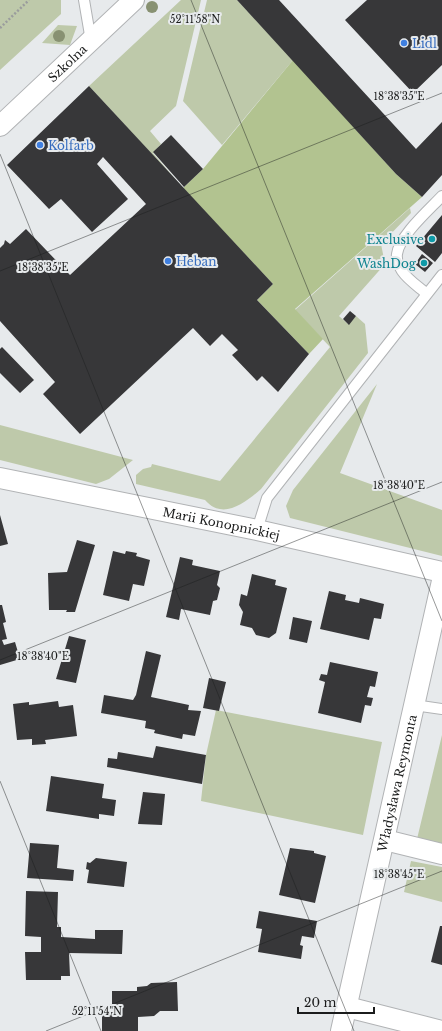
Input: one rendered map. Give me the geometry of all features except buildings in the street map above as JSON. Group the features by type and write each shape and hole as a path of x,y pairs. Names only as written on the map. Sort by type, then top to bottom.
{"street":[{"name":"Szkolna","path":"0,126 134,0"},
{"name":"Marii Konopnickiej","path":"0,478 257,530 442,572"},
{"name":"Władysława Reymonta","path":"341,1031 442,581"},
{"path":"384,840 442,854"},
{"path":"347,1007 442,1031"}],"lane":[{"path":"84,0 91,41"},
{"path":"427,294 403,273 398,264 396,255 398,248 406,236 442,196"},
{"path":"257,530 267,498 442,275"},
{"path":"414,705 442,709"}],"path":[{"path":"0,28 29,0"}],"green space":[{"path":"0,0 61,0 61,14 0,70"},
{"path":"181,0 201,0 176,106 150,131 161,144 153,153 183,188 89,86"},
{"path":"207,0 237,0 293,60 222,145 183,101"},
{"path":"58,25 77,26 70,45 42,43"},
{"path":"293,60 396,174 422,197 295,309 323,339 309,354 257,300 273,284 183,188 203,169"},
{"path":"410,208 411,213 381,244 385,264 339,316 348,324 356,316 365,324 368,353 261,489 241,504 227,509 219,509 212,506 205,500 136,484 136,475 143,469 151,467 152,464 220,481 330,347 295,310"},
{"path":"377,384 340,473 442,510 442,556 290,518 286,506 293,490"},
{"path":"0,425 133,460 109,479 96,484 0,460"},
{"path":"216,710 382,742 363,835 201,801 206,755"},
{"path":"442,735 442,846 417,839"},
{"path":"411,861 442,867 442,902 404,892"}],"place":[{"name":"Lidl","path":"404,43"},
{"name":"Kolfarb","path":"40,145"},
{"name":"Exclusive","path":"432,239"},
{"name":"Heban","path":"168,261"},
{"name":"WashDog","path":"424,263"}]}
